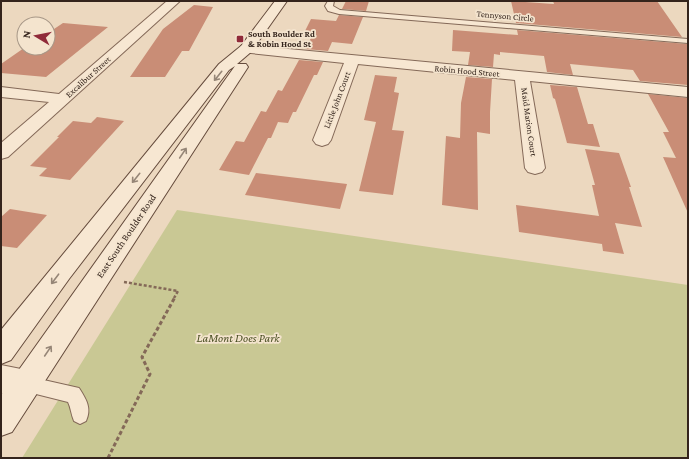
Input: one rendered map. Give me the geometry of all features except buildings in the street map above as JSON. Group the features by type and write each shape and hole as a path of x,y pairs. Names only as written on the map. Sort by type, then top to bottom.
{"street":[{"name":"Excalibur Street","path":"1,153 174,1"},
{"name":"East South Boulder Road","path":"1,351 61,272 224,67 246,50 281,1"},
{"name":"East South Boulder Road","path":"1,421 14,381 245,62 246,50"},
{"name":"Robin Hood Street","path":"246,50 688,92"},
{"name":"Little John Court","path":"322,140 352,60"},
{"name":"Maid Marion Court","path":"522,76 535,168"},
{"path":"1,92 63,99"}],"lane":[{"name":"Tennyson Circle","path":"331,1 329,6 331,9 339,12 688,41"},
{"path":"14,381 73,394 80,407 80,415"}],"path":[{"path":"108,458 150,374 142,357 178,291 118,281"}],"green space":[{"name":"LaMont Does Park","path":"177,210 688,285 688,458 22,458"}],"place":[{"name":"South Boulder Rd & Robin Hood St","path":"240,39"}]}
